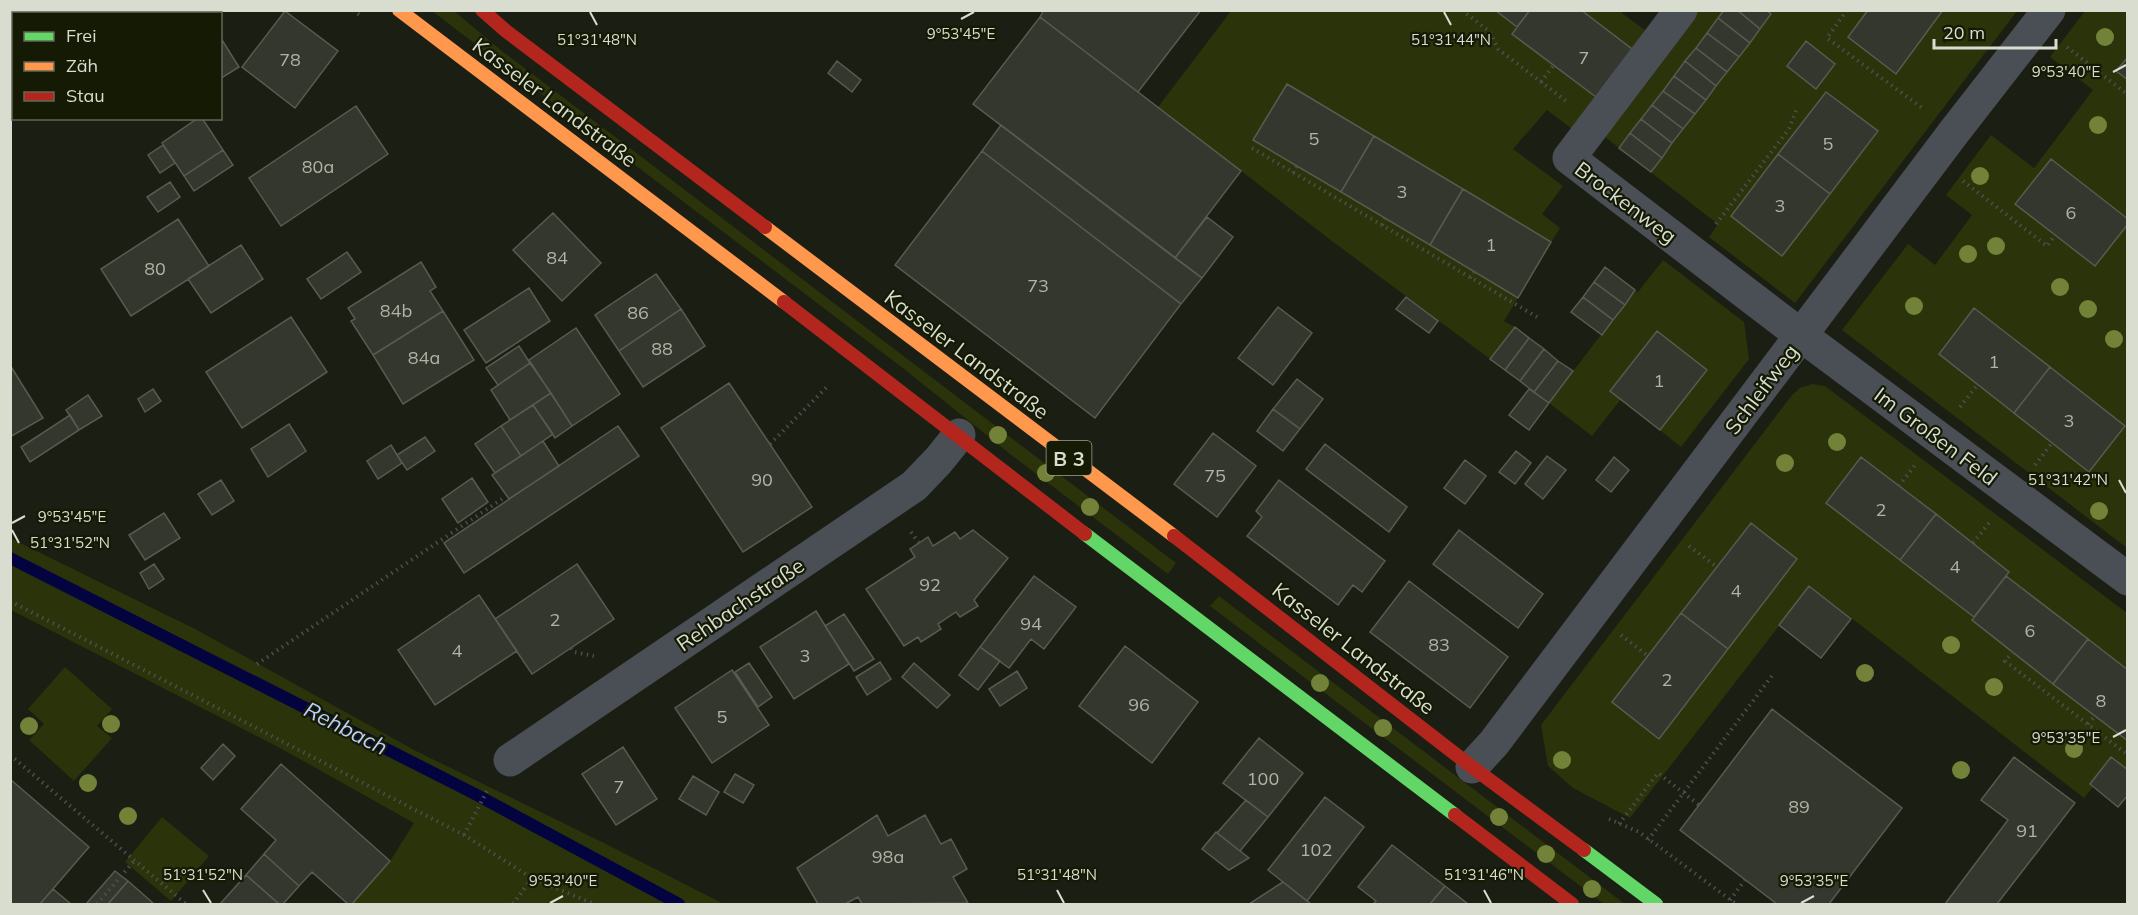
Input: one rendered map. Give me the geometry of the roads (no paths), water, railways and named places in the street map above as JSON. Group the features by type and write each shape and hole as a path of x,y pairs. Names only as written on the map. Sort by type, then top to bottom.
{"main road":[{"name":"Kasseler Landstraße","path":"399,10 1572,904"},
{"name":"Kasseler Landstraße","path":"482,10 506,31 1222,573 1472,767 1656,904"}],"street":[{"name":"Brockenweg","path":"1681,10 1569,158 1802,336"},
{"name":"Schleifweg","path":"1472,767 1494,743 1954,132 2043,18"},
{"name":"Im Großen Feld","path":"1802,336 2127,579"},
{"name":"Rehbachstraße","path":"510,760 914,486 959,435"}],"waterway":[{"name":"Rehbach","path":"10,558 473,793 679,904"}]}
